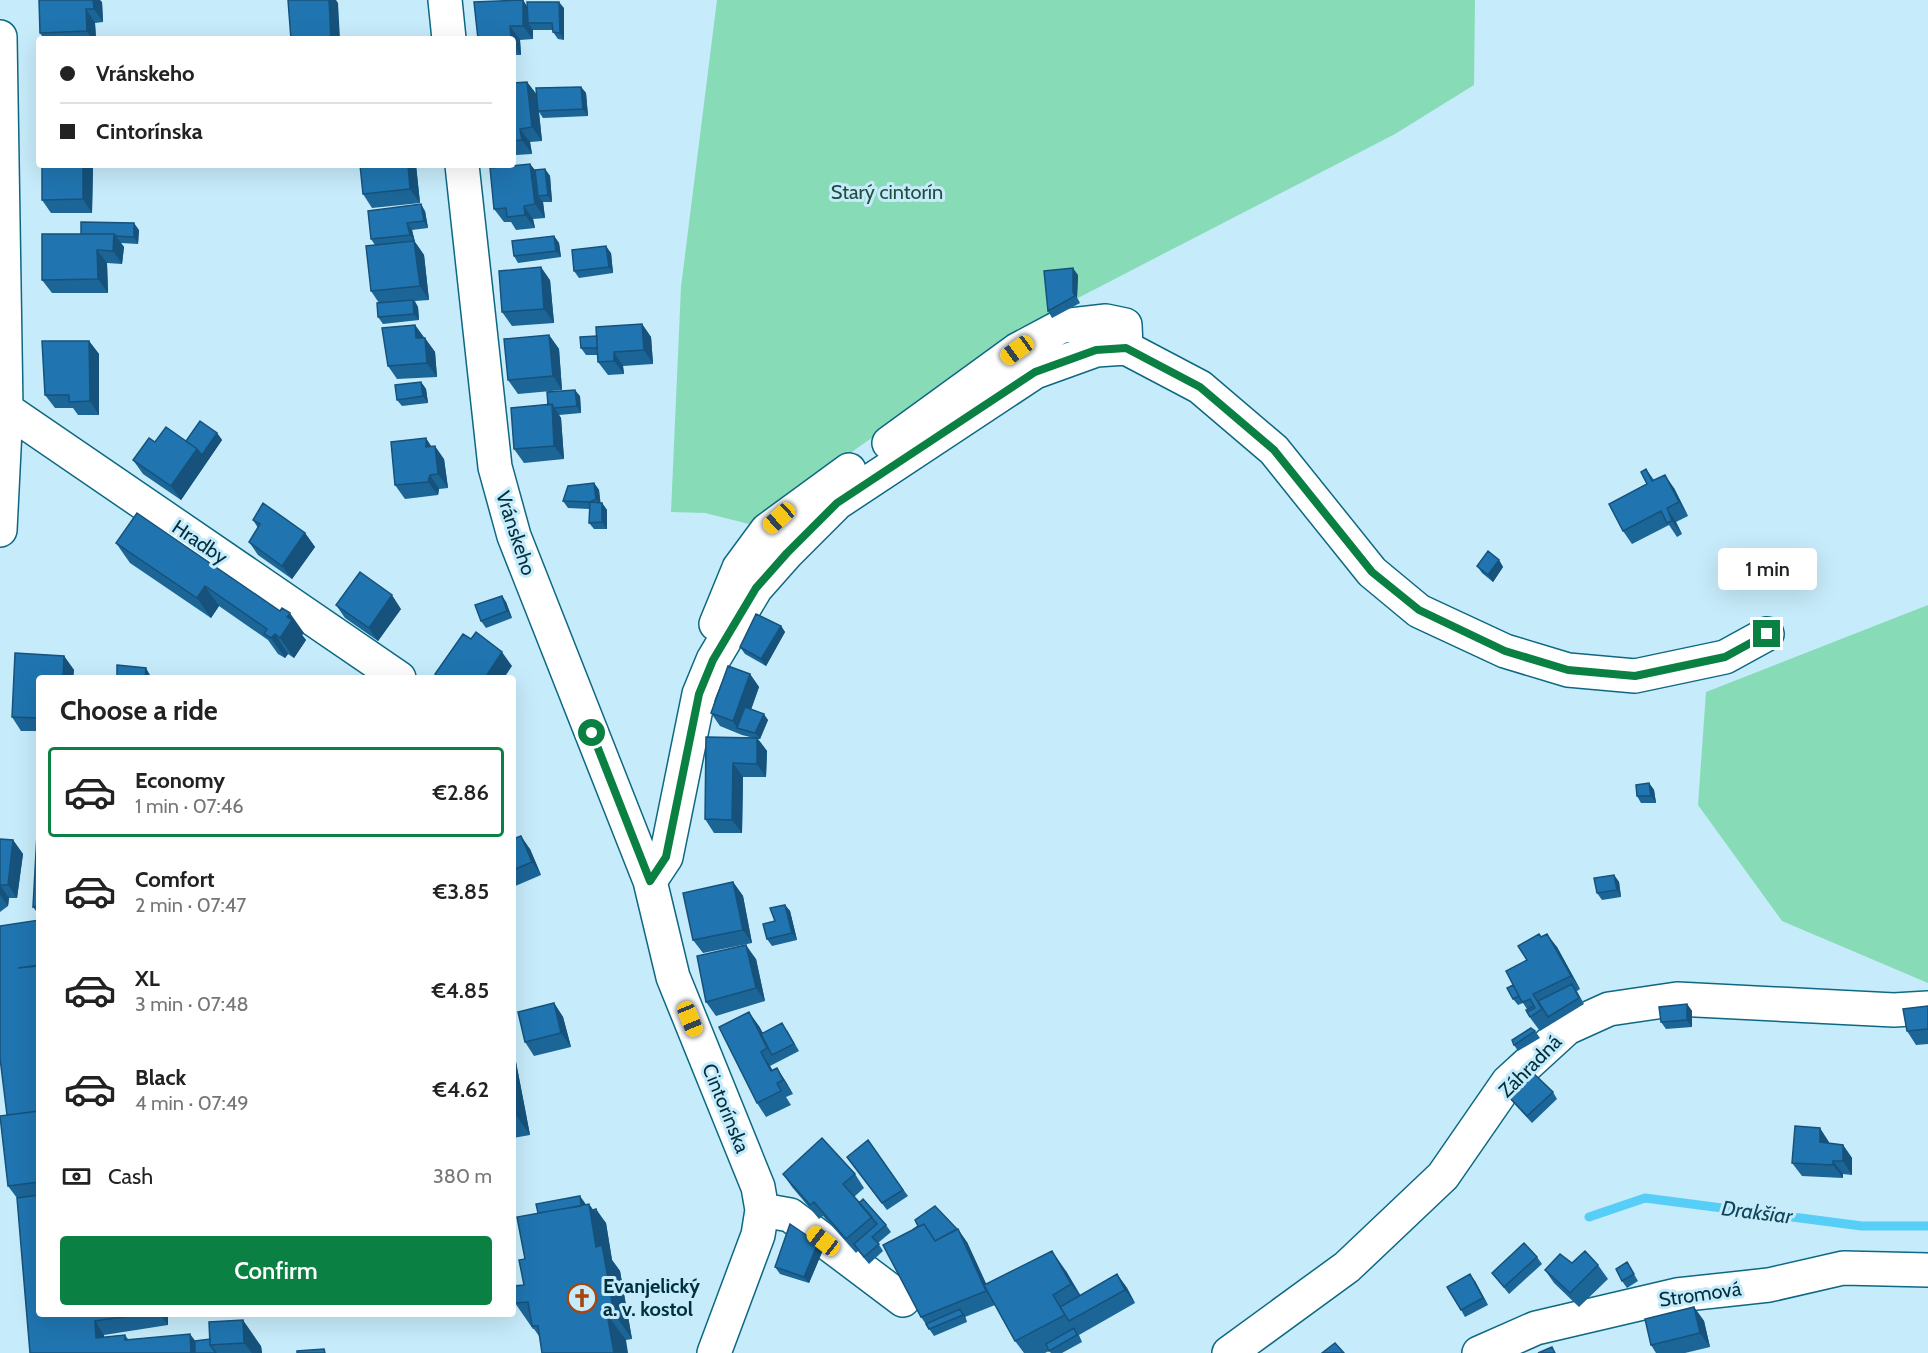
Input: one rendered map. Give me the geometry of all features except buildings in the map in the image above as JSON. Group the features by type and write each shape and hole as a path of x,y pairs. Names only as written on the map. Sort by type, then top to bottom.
{"street":[{"path":"445,0 449,36"},
{"path":"0,37 3,407 0,530"},
{"name":"Vránskeho","path":"462,168 495,467 514,536 650,881"},
{"path":"650,881 666,857 699,694 713,660 756,588 837,503 1035,372 1096,350 1126,348 1200,387 1274,450 1372,572 1419,610 1505,651 1568,670 1635,676 1725,657 1767,634"},
{"name":"Hradby","path":"3,407 395,675"},
{"name":"Cintorínska","path":"650,881 673,977 758,1187 762,1210 758,1235 714,1353"},
{"name":"Záhradná","path":"1228,1353 1347,1267 1443,1176 1508,1082 1567,1028 1609,1008 1677,999 1894,1010 1928,1008"},
{"path":"762,1210 790,1215 903,1300"},
{"name":"Stromová","path":"1479,1353 1536,1328 1677,1295 1768,1285 1843,1268 1928,1270"}],"green space":[{"name":"Starý cintorín","path":"717,0 1475,0 1474,85 1395,134 1078,298 1080,303 1051,312 749,524 705,513 671,512 681,287"},
{"path":"1928,605 1928,983 1782,921 1698,805 1706,692"}],"waterway":[{"name":"Drakšiar","path":"1589,1217 1645,1198 1862,1226 1928,1226"}],"place":[{"name":"Evanjelický a. v. kostol","path":"582,1298"}],"route":[{"path":"592,733 650,881 666,857 699,694 713,660 756,588 837,503 1035,372 1096,350 1126,348 1142,354 1200,387 1274,450 1372,572 1419,610 1505,651 1568,670 1635,676 1725,657 1767,634"}]}
